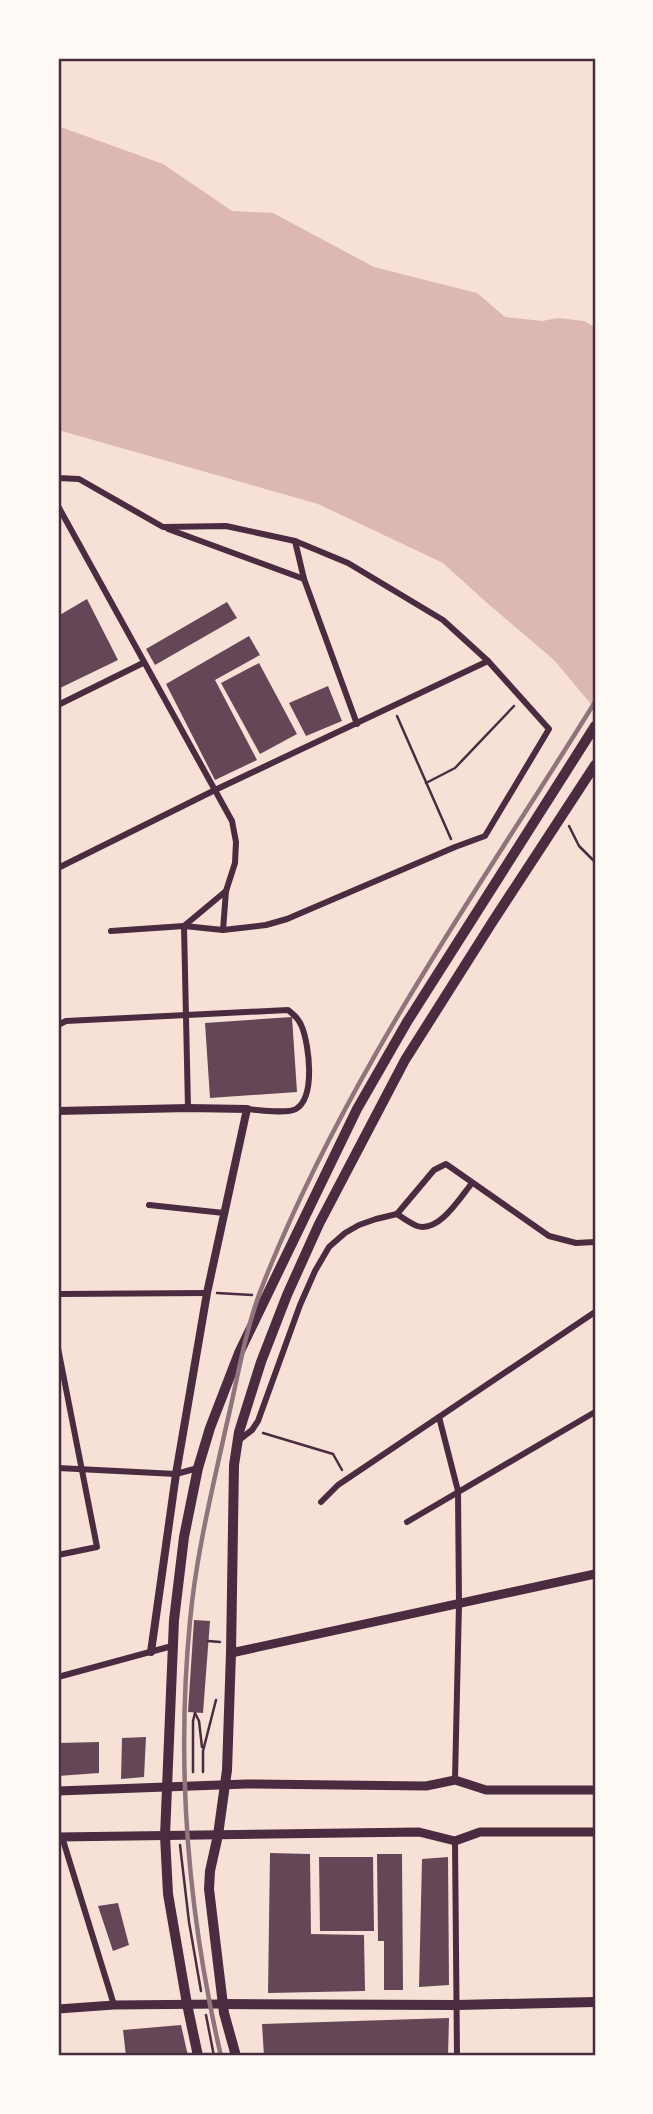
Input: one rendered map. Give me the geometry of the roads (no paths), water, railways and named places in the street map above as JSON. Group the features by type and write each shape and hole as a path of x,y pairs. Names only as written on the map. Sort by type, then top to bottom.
{"main road":[{"path":"198,2056 167,1894 165,1836 172,1646 184,1537 198,1468 224,1388 239,1353 357,1109 460,938 595,726"},
{"path":"236,2056 222,2004 209,1889 225,1785 231,1653 232,1510 237,1442 261,1362 287,1295 318,1224 369,1126 441,1002 595,765"},
{"path":"231,1653 595,1574"},
{"path":"58,1791 225,1785 426,1786 455,1780 486,1790 595,1790"},
{"path":"60,1837 419,1832 455,1841 480,1832 595,1832"},
{"path":"58,2009 187,2004 457,2005 595,2002"}],"street":[{"path":"58,478 79,479 163,527 304,579"},
{"path":"58,506 232,821 236,842 235,863 226,891 223,930"},
{"path":"111,931 184,926 223,930 266,925 287,919 485,836 548,729 488,661 443,620 348,563 295,541 226,526 163,527"},
{"path":"295,541 304,579 357,724"},
{"path":"58,867 488,661"},
{"path":"58,705 143,663"},
{"path":"184,926 226,891"},
{"path":"184,926 188,1108"},
{"path":"58,1025 66,1021 288,1010 303,1028 310,1068 305,1097 299,1107 292,1111 188,1108 58,1111"},
{"path":"151,1652 176,1474 207,1293 247,1109"},
{"path":"237,1442 252,1430 258,1421 300,1305 329,1247 345,1233 359,1226 397,1214 434,1170 446,1164 549,1236 576,1243 595,1242"},
{"path":"397,1214 418,1226 429,1227 438,1223 472,1183"},
{"path":"149,1205 225,1213"},
{"path":"58,1294 207,1293"},
{"path":"321,1502 346,1479 595,1312"},
{"path":"58,1348 97,1547 58,1555"},
{"path":"407,1522 595,1412"},
{"path":"439,1417 458,1491 459,1604 455,1780"},
{"path":"58,1468 176,1474 198,1468"},
{"path":"58,1676 172,1646"},
{"path":"60,1837 114,2005"},
{"path":"455,1841 457,2056"}],"railway":[{"path":"221,2056 200,1949 188,1840 184,1731 186,1676 200,1547 249,1325 293,1214 330,1137 371,1063 458,917 595,702"}]}
